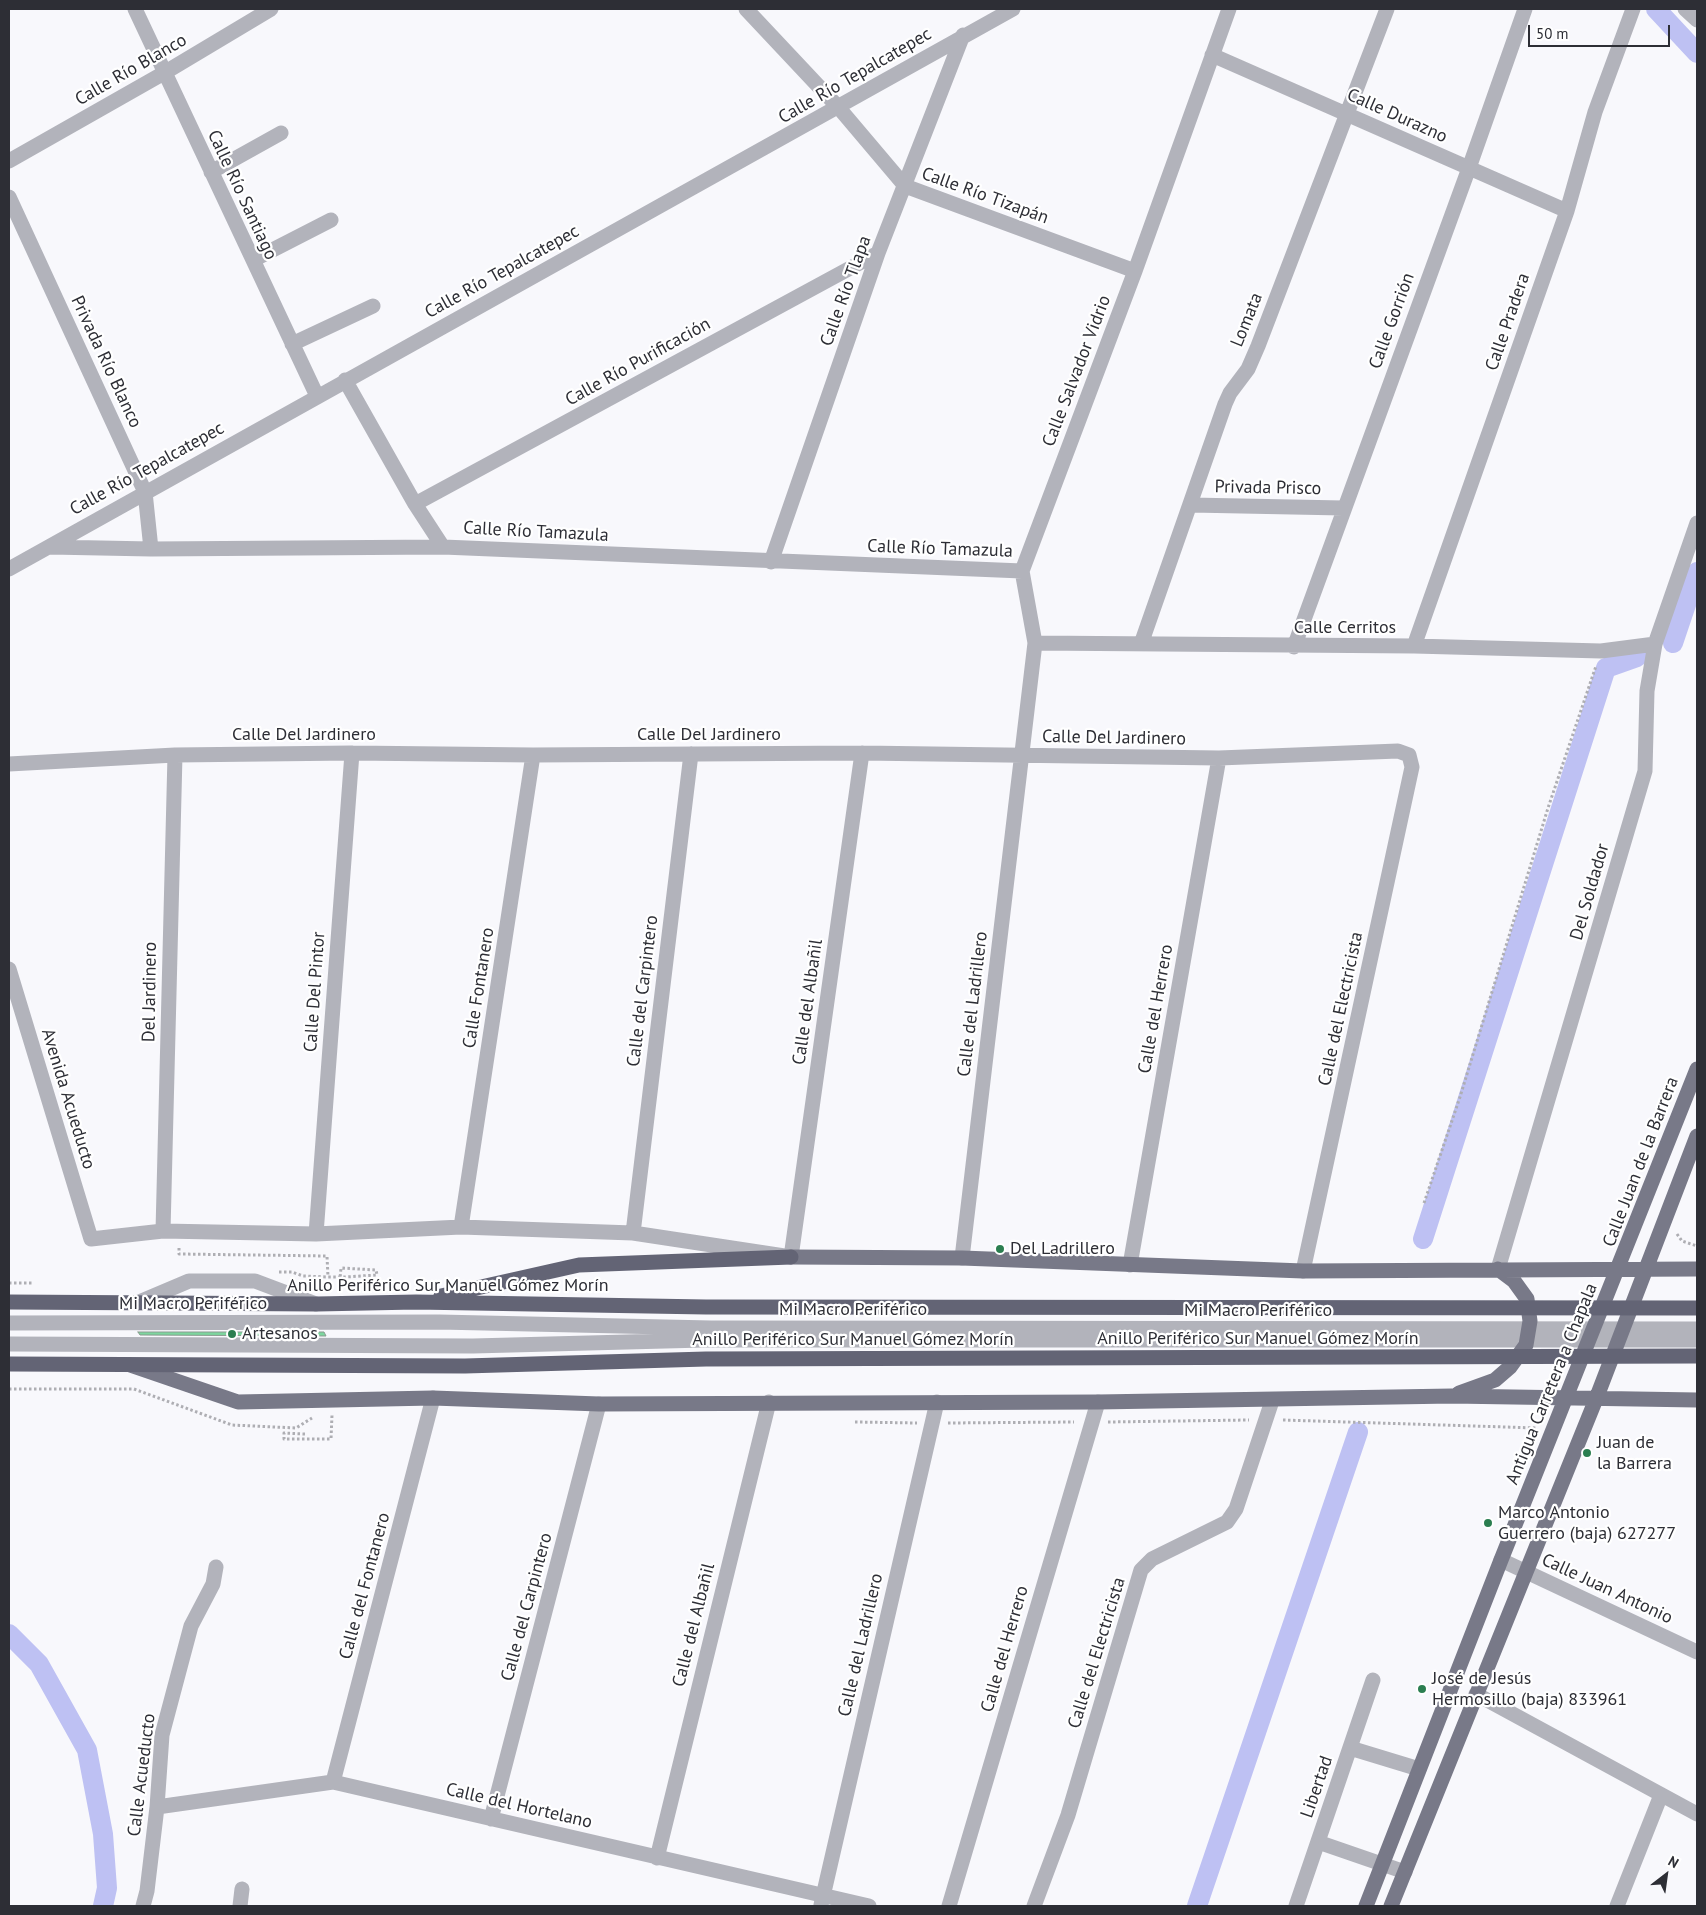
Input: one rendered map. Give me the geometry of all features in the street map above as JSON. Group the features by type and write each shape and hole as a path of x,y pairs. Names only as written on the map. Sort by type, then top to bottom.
{"highway":[{"path":"416,1302 579,1265 791,1257"},
{"name":"Anillo Periférico Sur Manuel Gómez Morín","path":"9,1302 317,1304 416,1302 706,1308 1697,1308"},
{"name":"Anillo Periférico Sur Manuel Gómez Morín","path":"9,1364 465,1366 716,1359 1697,1356"}],"main road":[{"name":"Calle Juan de la Barrera","path":"1619,1267 1697,1070"},
{"path":"1391,1906 1596,1399 1697,1136"},
{"path":"791,1257 962,1258 1303,1271 1619,1267 1697,1268"},
{"name":"Antigua Carretera a Chapala","path":"1366,1906 1501,1560 1619,1267"},
{"path":"1452,1396 1495,1380 1510,1367 1526,1345 1530,1321 1527,1299 1514,1281 1498,1270"},
{"path":"129,1365 238,1402 434,1398 599,1404 1098,1402 1272,1401 1452,1396 1697,1400"}],"street":[{"name":"Calle Río Santiago","path":"135,9 316,396"},
{"name":"Calle Río Blanco","path":"9,161 164,73 271,9"},
{"name":"Calle Río Tizapán","path":"746,9 839,108 905,186 1135,271"},
{"name":"Calle Río Tepalcatepec","path":"9,569 344,380 839,108 963,35 1012,9"},
{"name":"Calle Salvador Vidrio","path":"1022,571 1135,271 1229,9"},
{"name":"Lomata","path":"1141,644 1225,404 1230,393 1248,369 1258,346 1387,9"},
{"name":"Calle Gorrión","path":"1294,647 1525,9"},
{"name":"Calle Pradera","path":"1414,646 1567,211 1595,112 1633,9"},
{"path":"1685,9 1697,20"},
{"name":"Calle Río Tlapa","path":"771,562 878,253 963,35"},
{"name":"Calle Durazno","path":"1212,55 1567,211"},
{"path":"211,172 281,133"},
{"name":"Privada Río Blanco","path":"9,197 145,492 151,549"},
{"path":"252,260 331,220"},
{"name":"Calle Río Purificación","path":"415,504 878,253"},
{"path":"292,344 373,306"},
{"path":"344,380 415,504 443,547"},
{"name":"Privada Prisco","path":"1191,505 1343,508"},
{"name":"Del Soldador","path":"1498,1270 1645,772 1647,691 1654,644 1697,524"},
{"name":"Calle Río Tamazula","path":"48,546 151,549 443,547 1022,571"},
{"path":"1022,571 1035,643 1022,755"},
{"name":"Calle Cerritos","path":"1035,643 1294,647 1414,646 1601,651 1654,644"},
{"name":"Calle Del Jardinero","path":"9,764 175,755 352,753 533,756 862,753 1219,758 1398,751 1409,755"},
{"name":"Calle Del Pintor","path":"316,1234 352,753"},
{"name":"Calle del Albañil","path":"791,1257 862,753"},
{"name":"Calle del Carpintero","path":"633,1233 691,754"},
{"name":"Del Jardinero","path":"163,1231 175,755"},
{"name":"Calle del Ladrillero","path":"962,1258 1022,755"},
{"name":"Calle del Electricista","path":"1303,1271 1412,767 1409,755"},
{"name":"Calle Fontanero","path":"462,1227 533,756"},
{"name":"Calle del Herrero","path":"1130,1265 1219,758"},
{"name":"Avenida Acueducto","path":"9,969 91,1239 163,1231"},
{"path":"163,1231 316,1234 462,1227 633,1233 791,1257"},
{"path":"136,1304 189,1281 255,1280 317,1304"},
{"name":"Mi Macro Periférico","path":"9,1323 439,1322 711,1328 1477,1335 1697,1340"},
{"name":"Mi Macro Periférico","path":"9,1344 473,1346 704,1340 1477,1335 1697,1328"},
{"name":"Calle del Fontanero","path":"333,1782 434,1398"},
{"name":"Calle del Electricista","path":"1034,1906 1068,1815 1141,1570 1152,1559 1227,1522 1236,1509 1264,1419 1272,1401"},
{"name":"Calle del Albañil","path":"657,1858 769,1402"},
{"name":"Calle del Ladrillero","path":"822,1901 937,1402"},
{"name":"Calle del Herrero","path":"949,1906 1098,1402"},
{"name":"Calle del Carpintero","path":"491,1819 599,1404"},
{"name":"Calle Juan Antonio","path":"1501,1560 1697,1652"},
{"name":"Calle Acueducto","path":"143,1906 147,1891 157,1807 162,1736 191,1626 213,1584 216,1567"},
{"name":"Libertad","path":"1296,1906 1373,1680"},
{"path":"1476,1694 1697,1814"},
{"path":"1350,1748 1419,1769"},
{"name":"Calle del Hortelano","path":"157,1807 333,1782 657,1858 822,1901 870,1906"},
{"path":"1616,1906 1661,1795"},
{"path":"1318,1842 1404,1872"},
{"path":"240,1906 242,1889"}],"path":[{"path":"1424,1202 1460,1097 1548,808 1601,651"},
{"path":"178,1231 179,1254 327,1256 328,1277"},
{"path":"341,1268 376,1270 377,1275 345,1277"},
{"path":"9,1283 20,1283"},
{"path":"9,1389 134,1389"},
{"path":"852,1422 1091,1422 1264,1419 1555,1428"},
{"path":"296,1428 305,1434 284,1433 284,1439 331,1439"}],"building":[{"path":"138,1332 324,1332 326,1336 140,1335"}],"waterway":[{"path":"1656,9 1697,53"},
{"path":"1673,643 1697,572"},
{"path":"1423,1239 1606,668 1637,657"},
{"path":"1197,1906 1358,1432"},
{"path":"9,1634 39,1664 87,1750 103,1834 107,1888 103,1906"}],"place":[{"name":"Del Ladrillero","path":"1000,1249"},
{"name":"Artesanos","path":"232,1334"},
{"name":"Juan de la Barrera","path":"1587,1453"},
{"name":"Marco Antonio Guerrero (baja) 627277","path":"1488,1523"},
{"name":"José de Jesús Hermosillo (baja) 833961","path":"1422,1689"}]}
